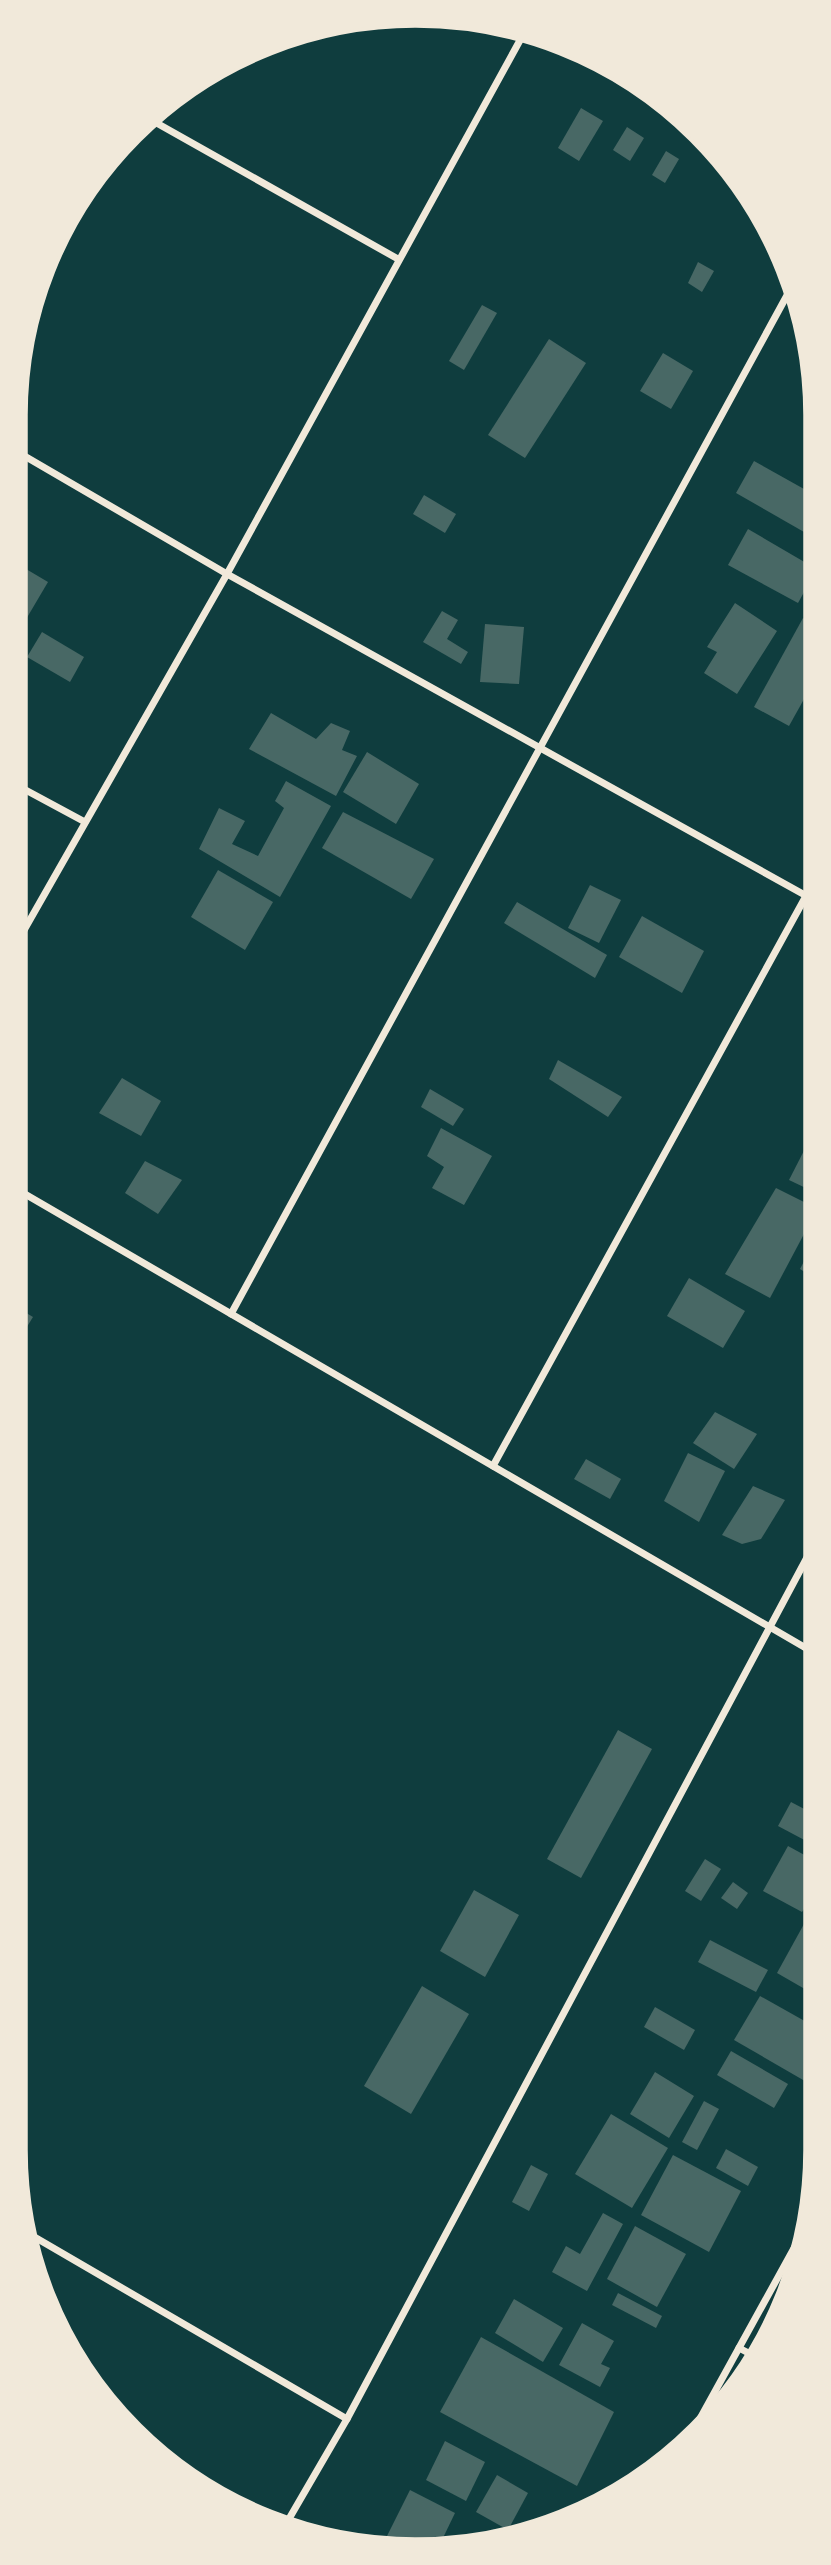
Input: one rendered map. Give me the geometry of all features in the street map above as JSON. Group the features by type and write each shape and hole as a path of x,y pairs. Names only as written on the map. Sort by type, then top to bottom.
{"street":[{"path":"26,927 227,575 520,41"},
{"path":"158,124 398,259"},
{"path":"231,1314 786,297"},
{"path":"26,457 227,575 805,895"},
{"path":"26,790 85,822"},
{"path":"494,1466 805,904"},
{"path":"26,1195 805,1648"},
{"path":"290,2518 347,2419 805,1561"},
{"path":"37,2239 347,2419"},
{"path":"705,2409 789,2257"},
{"path":"739,2348 748,2353"}],"building":[{"path":"581,108 603,121 579,161 558,148"},
{"path":"627,127 644,138 630,161 613,150"},
{"path":"666,151 679,159 665,183 652,175"},
{"path":"698,262 714,271 702,292 688,283"},
{"path":"482,305 497,313 464,370 449,361"},
{"path":"549,339 586,363 525,458 488,435"},
{"path":"663,353 693,371 671,409 640,391"},
{"path":"754,461 805,490 805,533 736,493"},
{"path":"424,495 456,514 445,533 413,514"},
{"path":"748,529 805,562 805,590 798,603 728,565"},
{"path":"26,569 48,582 26,619"},
{"path":"735,603 777,631 737,694 704,673 717,652 707,647"},
{"path":"442,611 458,620 447,639 468,652 461,664 423,642"},
{"path":"803,618 805,619 805,697 789,726 754,707"},
{"path":"485,624 524,627 519,684 480,682"},
{"path":"42,632 84,657 70,682 27,657"},
{"path":"271,713 316,739 331,723 350,731 342,750 357,756 336,796 249,749"},
{"path":"367,752 419,784 396,824 343,792"},
{"path":"286,781 331,806 280,897 199,849 219,808 245,821 232,844 258,856 284,808 275,801"},
{"path":"343,812 434,859 411,899 322,848"},
{"path":"218,870 273,902 245,950 191,917"},
{"path":"590,885 621,900 599,943 568,928"},
{"path":"517,902 607,955 595,978 504,923"},
{"path":"642,916 704,951 682,993 619,957"},
{"path":"558,1060 622,1097 608,1117 549,1079"},
{"path":"122,1078 161,1101 141,1136 99,1113"},
{"path":"430,1089 464,1109 453,1126 421,1107"},
{"path":"441,1128 492,1156 464,1205 432,1188 444,1167 427,1156"},
{"path":"805,1149 805,1188 789,1180"},
{"path":"145,1161 182,1180 158,1214 125,1193"},
{"path":"776,1188 805,1202 805,1232 770,1298 725,1274"},
{"path":"805,1259 805,1272 800,1269"},
{"path":"689,1278 745,1311 723,1348 667,1316"},
{"path":"26,1313 33,1317 26,1328"},
{"path":"715,1412 757,1434 734,1469 693,1443"},
{"path":"688,1453 725,1471 699,1522 664,1501"},
{"path":"586,1459 621,1479 610,1499 574,1479"},
{"path":"753,1486 785,1500 761,1539 742,1544 722,1535"},
{"path":"618,1730 652,1749 581,1878 547,1859"},
{"path":"791,1802 805,1809 805,1840 778,1826"},
{"path":"788,1846 805,1855 805,1908 802,1912 763,1891"},
{"path":"705,1859 721,1869 701,1901 685,1891"},
{"path":"733,1882 748,1893 737,1909 721,1898"},
{"path":"474,1890 519,1915 485,1977 440,1951"},
{"path":"804,1924 805,1924 805,1989 777,1973"},
{"path":"710,1940 768,1970 756,1992 698,1962"},
{"path":"422,1986 469,2014 411,2114 364,2086"},
{"path":"760,1996 805,2021 805,2081 734,2040"},
{"path":"655,2007 695,2030 684,2050 644,2027"},
{"path":"731,2051 788,2084 774,2108 717,2075"},
{"path":"655,2072 694,2096 669,2138 630,2114"},
{"path":"704,2101 719,2109 697,2150 682,2142"},
{"path":"611,2114 668,2148 632,2208 575,2174"},
{"path":"726,2149 758,2167 748,2186 716,2168"},
{"path":"673,2155 741,2191 709,2252 641,2215"},
{"path":"531,2165 548,2174 529,2211 512,2202"},
{"path":"603,2213 623,2224 587,2291 552,2272 566,2246 580,2254"},
{"path":"635,2226 686,2254 657,2307 607,2279"},
{"path":"618,2293 662,2316 656,2328 612,2305"},
{"path":"514,2299 563,2328 543,2362 495,2333"},
{"path":"582,2323 614,2341 601,2364 610,2368 600,2387 559,2365"},
{"path":"481,2337 614,2412 577,2486 440,2412"},
{"path":"445,2441 485,2462 466,2501 426,2480"},
{"path":"497,2475 528,2493 510,2526 504,2528 476,2512"},
{"path":"410,2490 455,2513 443,2538 386,2538"}]}
